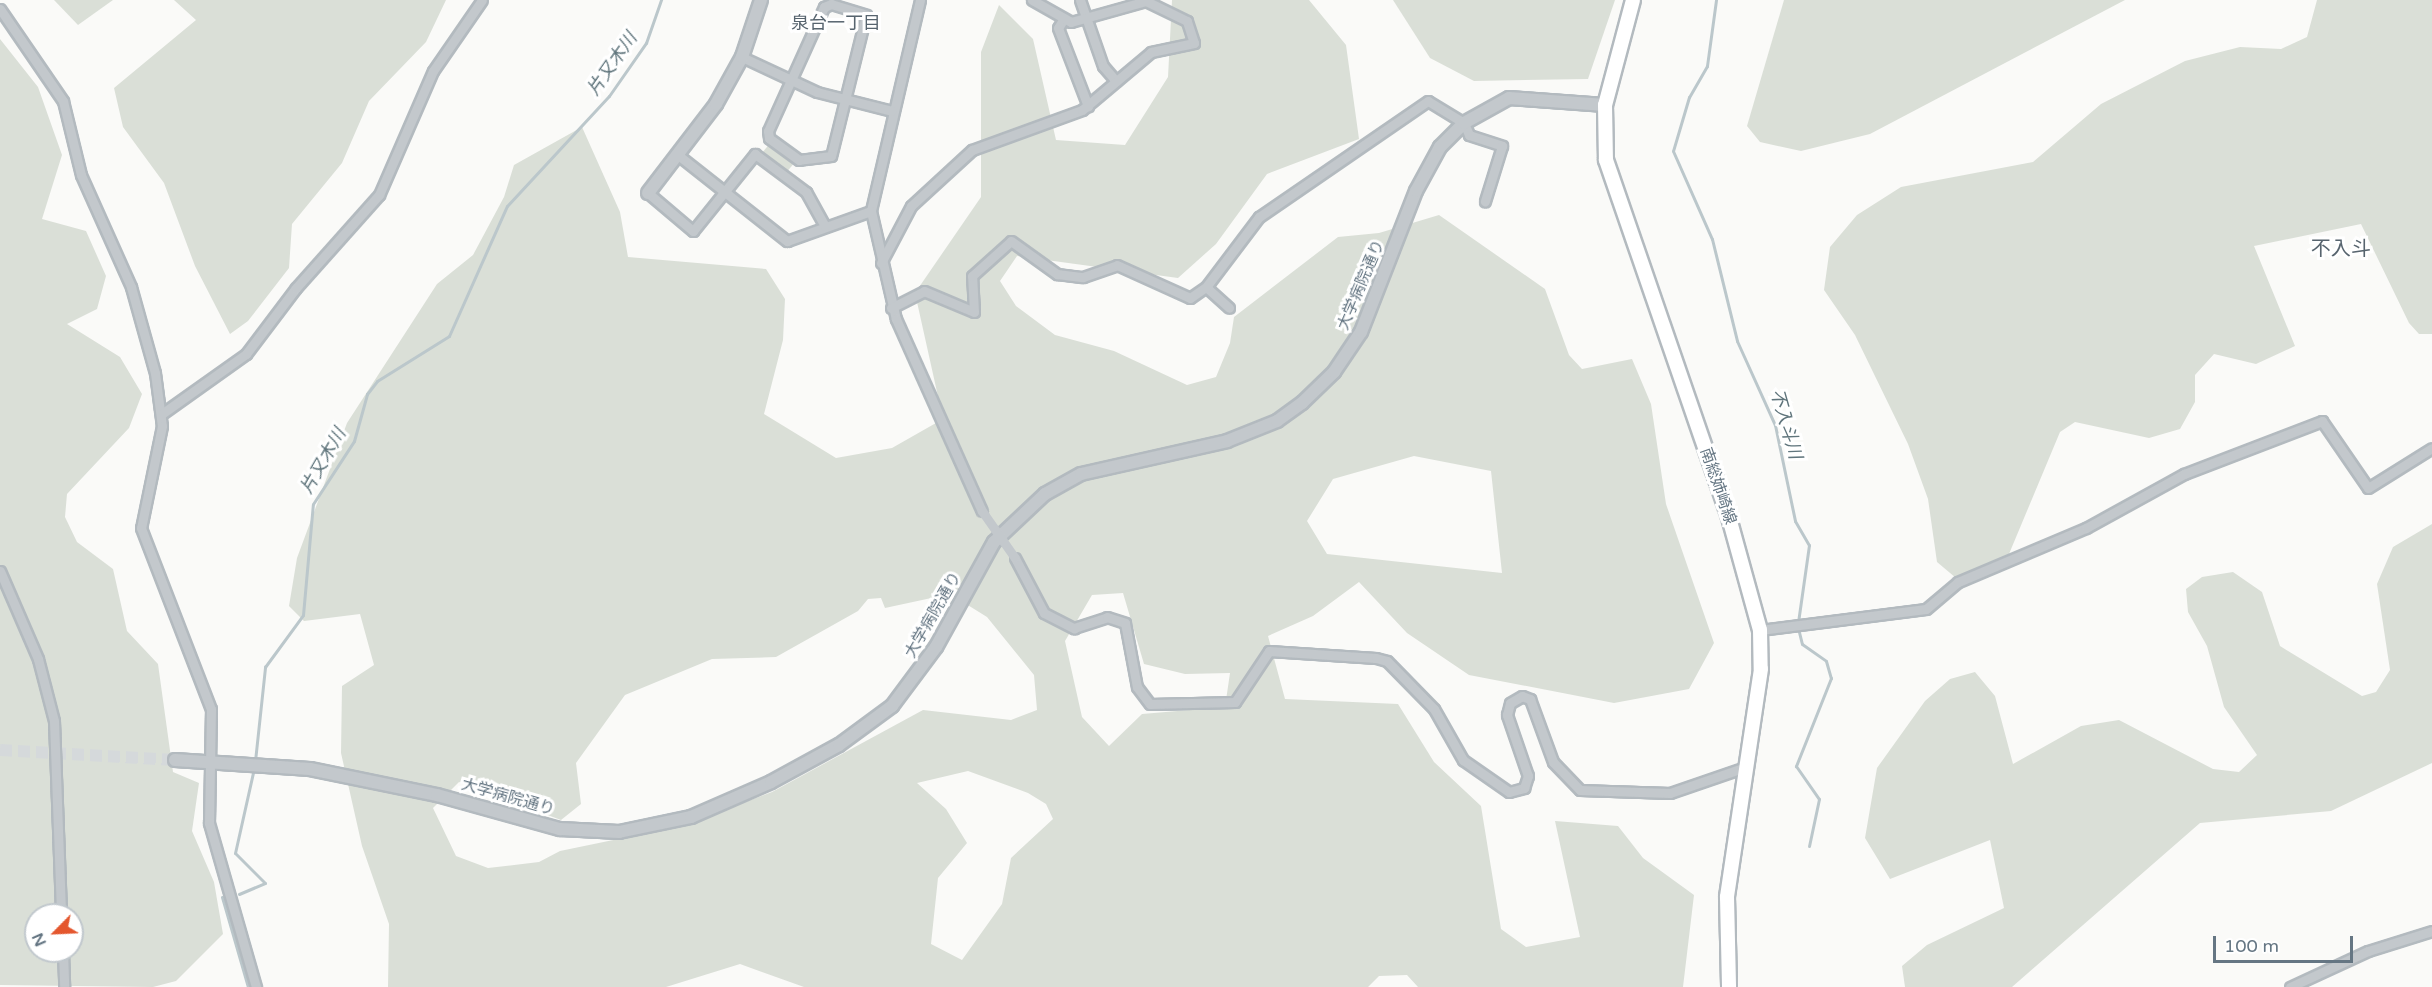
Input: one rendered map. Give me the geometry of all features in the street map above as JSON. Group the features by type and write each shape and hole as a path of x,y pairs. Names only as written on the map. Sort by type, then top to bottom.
{"main road":[{"name":"南総姉崎線","path":"1633,0 1605,105 1606,160 1728,514 1760,630 1761,669 1727,897 1729,987"}],"street":[{"path":"163,413 246,354 296,288 380,195 433,70 482,0"},
{"path":"761,0 742,57 678,155 648,193 693,231 755,154 806,192 825,226"},
{"path":"920,0 870,211 880,263 891,308 982,511 1015,558 1044,614 1074,628 1107,617 1125,623 1137,687 1150,704 1235,702 1263,658 1276,650 1376,658 1388,661 1434,709 1463,760 1509,792 1524,788 1528,776 1507,715 1510,703 1522,696 1530,699 1553,762 1580,790 1670,793 1746,767"},
{"path":"880,263 911,206 965,155 1088,106 1151,52 1194,42 1187,21 1146,1 1126,4 1087,21 1063,20 1032,0"},
{"path":"1080,0 1104,66 1116,81"},
{"path":"831,4 866,15 831,156 799,160 769,138 768,131 791,81 824,7 831,4"},
{"path":"0,9 63,101 81,175 131,287 163,413 141,528 211,709 209,823 256,987"},
{"path":"1063,20 1058,28 1088,106"},
{"path":"742,57 791,81 845,100 892,111"},
{"name":"大学病院通り","path":"175,760 256,764 437,795 560,829 619,832 691,817 771,782 838,745 892,706 936,646 994,543 1045,494 1081,474 1227,441 1277,421 1302,403 1334,372 1361,332 1416,191 1440,147 1464,123 1509,98 1605,105"},
{"path":"891,308 919,291 974,312 972,276 1011,241 1047,270 1069,277 1092,276 1117,265 1190,298 1206,287 1259,217 1422,103 1433,101 1464,123 1469,135 1502,146 1485,201"},
{"path":"678,155 787,241 870,211"},
{"path":"1206,287 1229,308"},
{"path":"1760,630 1926,609 1958,582 2086,528 2184,474 2322,422 2368,488 2432,448"},
{"path":"0,571 38,659 54,721 61,903"},
{"path":"2290,987 2378,947 2432,931"},
{"path":"63,963 64,987"}],"shaded area":[{"path":"54,0 113,0 78,25"},
{"path":"174,0 446,0 426,42 369,101 342,163 292,224 289,268 248,321 230,334 195,266 164,183 123,127 114,88 196,20"},
{"path":"1172,0 1309,0 1346,45 1359,139 1267,174 1216,244 1178,278 1017,256 1000,281 1016,306 1055,335 1114,351 1187,385 1216,377 1230,343 1234,317 1338,237 1379,233 1439,215 1545,289 1569,355 1582,369 1632,359 1651,404 1666,504 1714,643 1689,689 1614,703 1469,675 1407,633 1359,582 1313,616 1268,636 1285,699 1398,704 1434,762 1481,806 1501,929 1526,947 1580,937 1555,821 1618,826 1643,858 1694,895 1683,987 1418,987 1407,975 1379,976 1368,987 804,987 740,964 666,987 388,987 389,924 362,846 341,753 342,686 374,665 360,614 304,621 289,606 297,558 347,423 437,284 473,255 504,197 514,165 582,127 620,212 628,257 766,269 785,299 783,340 764,414 836,458 892,448 943,419 915,293 981,197 981,52 999,5 1033,39 1056,140 1125,145 1168,77","holes":["1414,456 1491,471 1502,573 1327,554 1307,521 1333,479","1123,593 1144,664 1185,674 1230,673 1225,707 1142,714 1109,746 1082,717 1065,641 1092,595","950,594 987,617 1034,675 1037,710 1011,720 923,710 772,792 681,826 560,851 539,862 488,868 456,856 433,808 459,782 561,820 581,804 576,763 625,695 712,659 776,657 858,611 868,599 881,598 885,608","968,771 1028,793 1046,804 1053,819 1011,858 1002,904 962,960 931,944 938,878 967,843 946,809 917,783"]},
{"path":"1393,0 1615,0 1588,79 1474,81 1430,58"},
{"path":"1784,0 2125,0 1870,134 1801,151 1760,142 1747,126"},
{"path":"2317,0 2432,0 2432,334 2419,334 2409,323 2361,224 2254,246 2295,346 2256,364 2214,354 2195,375 2195,402 2180,429 2149,438 2075,422 2060,432 2009,554 1989,575 1956,578 1937,562 1928,499 1908,444 1855,335 1824,290 1830,247 1857,215 1901,187 2033,162 2101,104 2185,61 2240,47 2281,49 2307,37"},
{"path":"0,39 38,87 62,155 42,219 86,231 106,276 97,309 67,324 120,357 142,394 129,428 67,494 65,517 77,542 113,569 127,631 158,664 173,772 199,783 192,831 214,882 223,934 176,981 153,987 0,985"},
{"path":"771,142 795,162 786,173 762,153"},
{"path":"2432,524 2432,763 2331,811 2200,823 2012,987 1905,987 1902,966 1927,945 2004,908 1990,840 1890,879 1865,838 1877,768 1925,701 1950,679 1975,672 1995,696 2013,764 2081,726 2119,720 2213,769 2239,772 2257,755 2224,707 2207,646 2188,612 2186,589 2202,577 2233,572 2262,592 2280,646 2362,696 2376,692 2390,670 2377,584 2393,547"}],"waterway":[{"name":"片又木川","path":"255,761 265,667 303,615 313,504 354,441 367,394 377,381 449,336 507,206 609,96 646,43 661,0"},
{"name":"不入斗川","path":"1716,0 1707,66 1689,97 1673,151 1712,239 1737,341 1775,425 1795,521 1809,545 1798,622"},
{"name":"不入斗川","path":"1798,628 1802,644 1826,661 1831,678 1796,766 1819,799 1809,846"},
{"name":"片又木川","path":"239,894 265,883 235,853 254,768"},
{"name":"片又木川","path":"222,897 248,987"}],"tunnel":[{"path":"0,750 175,760"}],"district":[{"name":"泉台一丁目","path":"836,23"},
{"name":"不入斗","path":"2341,249"}]}
